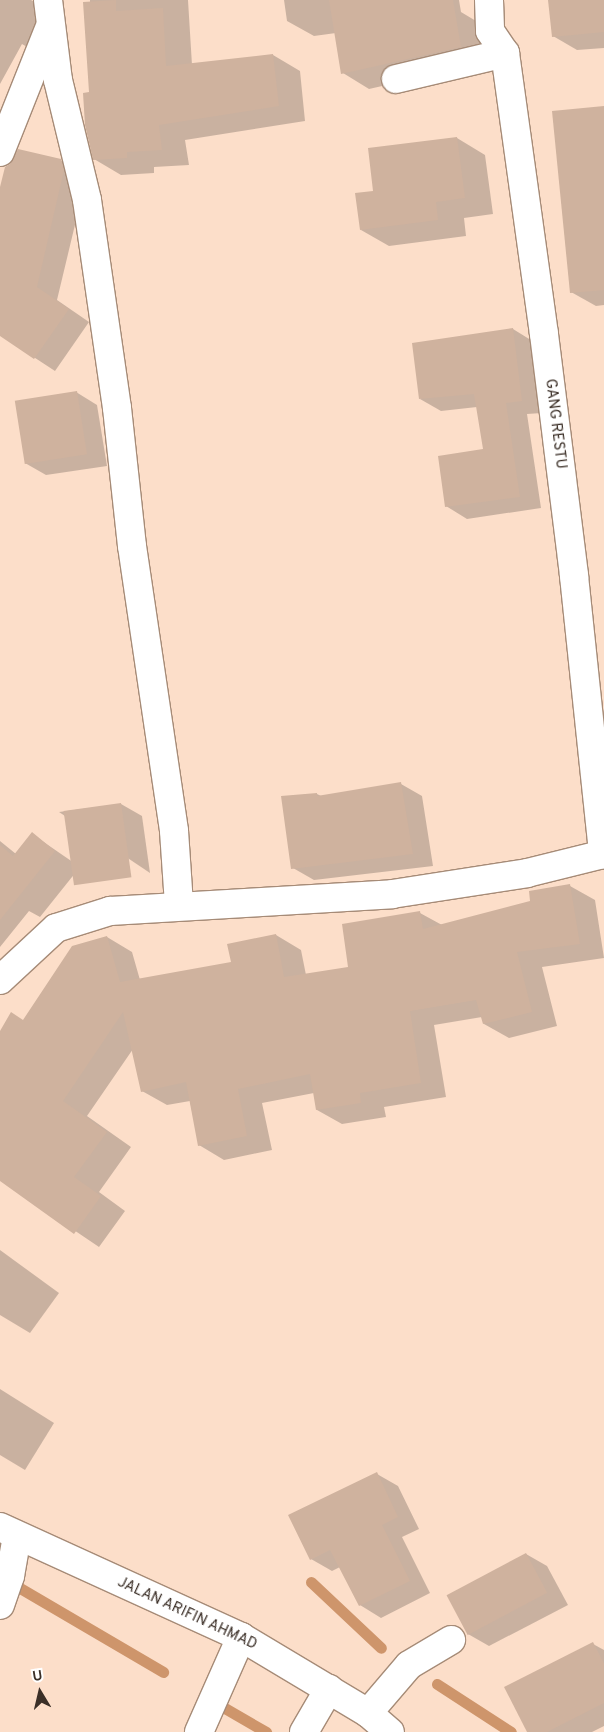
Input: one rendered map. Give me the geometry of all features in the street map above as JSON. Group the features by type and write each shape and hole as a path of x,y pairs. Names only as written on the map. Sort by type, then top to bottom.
{"street":[{"path":"48,0 49,29 58,80 87,200 117,408 132,546 174,831 179,906"},
{"name":"GANG RESTU","path":"489,0 490,32 505,53 572,557 604,854"},
{"path":"0,152 49,29"},
{"path":"396,79 505,53"},
{"path":"0,980 56,928 110,911 392,894 527,873 604,854"},
{"path":"0,1604 10,1576 8,1531"},
{"name":"JALAN ARIFIN AHMAD","path":"8,1531 241,1637 368,1713 390,1732"},
{"path":"199,1732 241,1637"},
{"path":"368,1713 409,1665 451,1640"},
{"path":"305,1730 329,1689"}],"building":[{"path":"116,0 116,11 163,8 166,66 273,54 279,106 159,125 162,150 127,152 127,158 93,160 85,125 83,93 89,92 83,2"},
{"path":"329,0 453,0 461,47 341,74"},
{"path":"548,0 604,0 604,32 552,37"},
{"path":"604,106 604,290 570,293 552,111"},
{"path":"457,137 465,198 436,202 438,220 360,230 355,193 373,191 368,148"},
{"path":"18,149 61,159 64,170 37,287 69,309 34,359 0,336 0,187 5,167 10,164"},
{"path":"513,328 522,401 506,403 520,497 445,507 438,456 483,449 474,394 419,399 412,343"},
{"path":"77,391 87,454 25,464 15,401"},
{"path":"401,782 413,854 291,869 281,796 317,793 317,796"},
{"path":"121,803 131,877 74,885 64,811"},
{"path":"32,832 55,851 0,920 0,845 13,856"},
{"path":"570,884 580,944 517,952 532,1012 483,1024 476,1000 410,1011 421,1083 360,1093 361,1103 316,1110 310,1074 238,1089 247,1136 198,1146 186,1082 141,1092 123,1012 63,1101 107,1132 74,1177 101,1196 74,1234 0,1181 0,1031 11,1012 23,1020 72,946 107,936 120,982 231,962 227,944 276,934 284,977 348,967 342,924 420,911 423,929 530,901 529,891"},
{"path":"377,1472 398,1517 382,1525 410,1581 359,1606 330,1550 310,1560 288,1515"},
{"path":"526,1553 547,1593 468,1635 447,1595"},
{"path":"593,1642 604,1664 604,1703 547,1732 527,1732 504,1687"}],"waterway":[{"path":"8,1581 163,1672"},
{"path":"311,1582 381,1648"},
{"path":"437,1684 511,1732"},
{"path":"216,1703 266,1732"}]}
